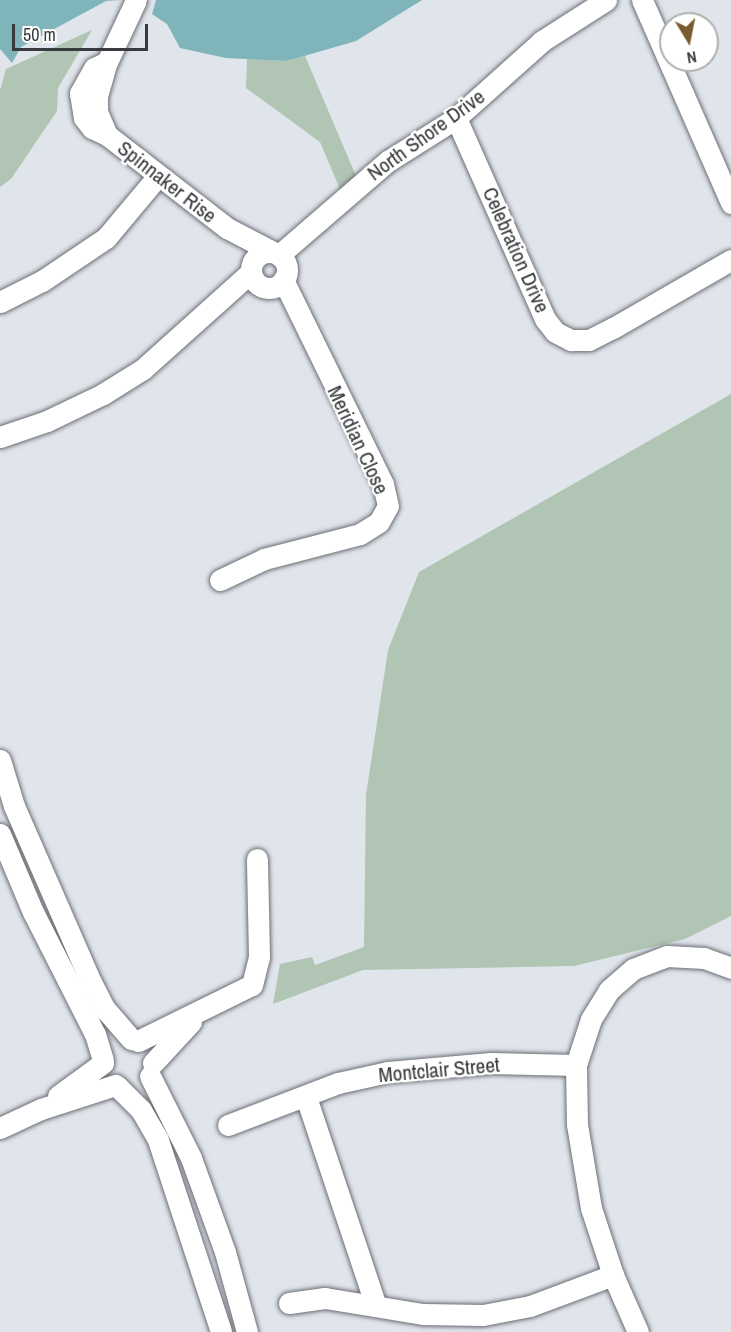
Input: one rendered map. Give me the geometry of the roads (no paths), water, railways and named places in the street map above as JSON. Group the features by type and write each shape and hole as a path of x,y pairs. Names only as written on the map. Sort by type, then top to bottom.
{"street":[{"name":"Spinnaker Rise","path":"136,0 130,20 108,62 97,96 97,112 107,135 157,177 227,228 276,254"},
{"name":"North Shore Drive","path":"309,232 276,254 257,256 268,278 309,232 353,189 388,161 456,118 542,41 606,0"},
{"path":"642,0 731,203"},
{"name":"Celebration Drive","path":"456,118 545,319 555,332 571,340 589,340 731,260"},
{"path":"0,302 42,281 106,238 157,177"},
{"name":"Spinnaker Rise","path":"227,228 268,278"},
{"path":"1,438 103,394 143,369 219,304 268,278 285,263 276,254"},
{"name":"Meridian Close","path":"219,580 264,559 360,534 380,522 388,506 383,484 291,302 268,278"},
{"path":"0,760 14,806 91,982 105,1009 134,1040 149,1050 151,1070 191,1158 225,1252 247,1332"},
{"path":"0,834 33,912 95,1034 103,1062 116,1086 141,1110 158,1140 221,1332"},
{"path":"41,1109 103,1062 116,1042 134,1040 200,1013 252,985 259,957 258,858"},
{"path":"638,1332 613,1275 591,1208 577,1124 576,1065 591,1019 609,990 633,969 667,956 704,958 731,968"},
{"path":"0,1128 41,1109 116,1086 139,1086 200,1013"},
{"name":"Montclair Street","path":"228,1125 338,1083 387,1072 491,1062 576,1065"},
{"path":"306,1097 376,1306"},
{"path":"289,1303 325,1298 423,1314 483,1315 530,1306 613,1275"}],"water":[{"path":"0,0 121,0 106,1 21,47 12,63 0,49"},
{"path":"156,0 422,0 356,41 287,61 226,58 180,48 167,24 152,14"}]}
